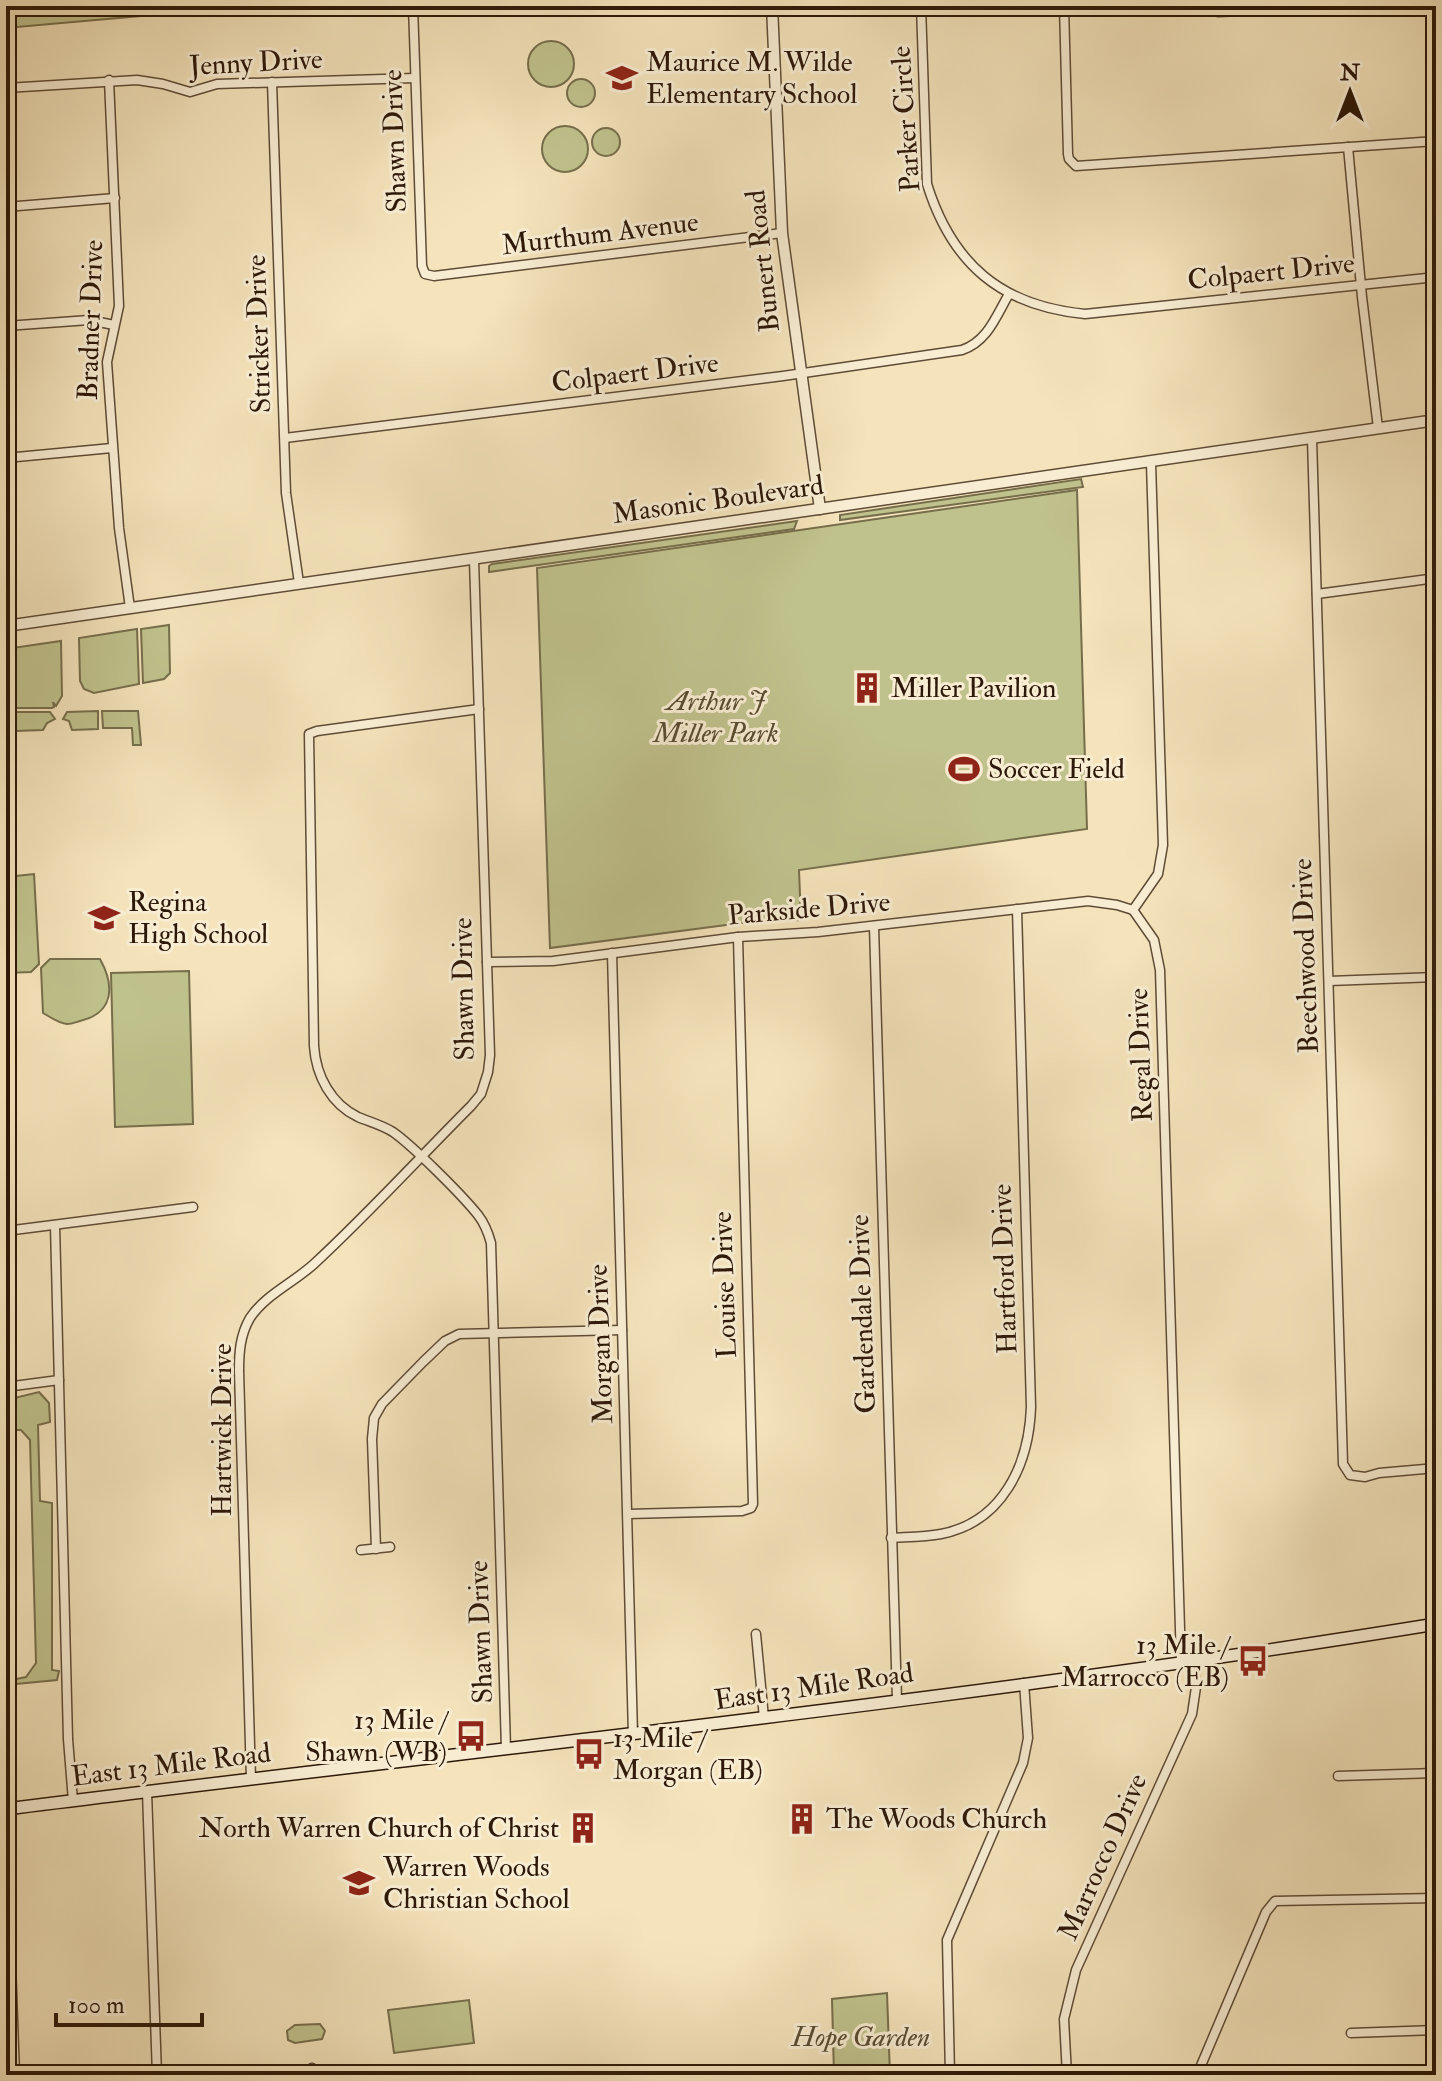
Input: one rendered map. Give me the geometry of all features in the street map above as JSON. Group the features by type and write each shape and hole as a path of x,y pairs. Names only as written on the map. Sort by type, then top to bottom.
{"main road":[{"name":"East 13 Mile Road","path":"6,1809 633,1735 1434,1625"}],"street":[{"name":"Shawn Drive","path":"413,6 422,266 425,274"},
{"name":"Bunert Road","path":"772,6 782,233 820,509"},
{"name":"Parker Circle","path":"921,6 927,184 936,211 960,253 991,283 1009,294"},
{"path":"1064,6 1068,154 1072,163 1081,166 1436,141"},
{"path":"1209,7 1218,12 1367,6"},
{"name":"Jenny Drive","path":"6,88 109,80 151,81 190,92 217,84 415,78"},
{"name":"Bradner Drive","path":"109,80 119,306 107,362 112,448 130,608"},
{"name":"Stricker Drive","path":"272,82 286,493 299,583"},
{"path":"1348,147 1378,428"},
{"path":"6,207 115,198"},
{"name":"Murthum Avenue","path":"425,274 434,276 782,233"},
{"name":"Colpaert Drive","path":"285,438 944,354 975,346 989,329 1009,294 1048,309 1085,314 1436,277"},
{"path":"6,326 89,320 114,325"},
{"name":"Masonic Boulevard","path":"6,626 1436,420"},
{"name":"Beechwood Drive","path":"1312,439 1342,1436 1346,1471 1350,1475 1365,1477 1436,1468"},
{"path":"6,458 112,448"},
{"path":"1133,910 1158,874 1163,845 1151,463"},
{"name":"Shawn Drive","path":"474,560 490,1055 481,1094 420,1156 476,1213 487,1229 491,1243 506,1749"},
{"path":"1317,594 1436,578"},
{"path":"420,1156 395,1133 346,1110 325,1086 316,1065 308,739 309,734 317,731 479,709"},
{"name":"Parkside Drive","path":"487,962 553,961 738,937 874,926 1088,901 1133,910"},
{"name":"Hartford Drive","path":"891,1538 941,1534 981,1517 1011,1486 1019,1472 1029,1438 1031,1407 1017,909"},
{"name":"Regal Drive","path":"1133,910 1154,940 1160,970 1187,1661"},
{"name":"Gardendale Drive","path":"874,926 897,1700"},
{"name":"Louise Drive","path":"628,1514 742,1511 753,1504 738,937"},
{"name":"Morgan Drive","path":"612,953 633,1735"},
{"path":"1329,981 1436,977"},
{"name":"Hartwick Drive","path":"251,1779 239,1348 257,1309 316,1262 420,1156"},
{"path":"6,1231 193,1207"},
{"path":"55,1225 68,1739 73,1801"},
{"path":"376,1549 374,1418 423,1362 459,1334 622,1330"},
{"path":"6,1387 59,1380"},
{"path":"361,1550 390,1547"},
{"path":"1434,1625 1436,1725"},
{"path":"756,1634 764,1718"},
{"name":"Marrocco Drive","path":"1067,2075 1064,2019 1071,1985 1192,1714 1196,1687 1187,1661"},
{"path":"950,2075 947,1940 1023,1763 1028,1738 1024,1683"},
{"path":"1338,1776 1436,1773"},
{"path":"147,1792 157,2075"},
{"path":"6,1825 15,2075"},
{"path":"1197,2075 1266,1912 1275,1901 1436,1898"},
{"path":"1351,2033 1436,2030"}],"green space":[{"path":"6,6 197,6 197,11 6,28"},
{"path":"551,41 567,48 574,64 567,80 551,87 535,80 528,64 535,48"},
{"path":"581,79 591,83 595,93 591,103 581,107 571,103 567,93 571,83"},
{"path":"565,126 581,133 588,149 581,165 565,172 549,165 542,149 549,133"},
{"path":"606,128 616,132 620,142 616,152 606,156 596,152 592,142 596,132"},
{"path":"1081,479 1083,487 840,520 840,515"},
{"name":"Arthur J Miller Park","path":"1077,490 1087,829 799,870 801,920 749,922 550,948 537,568"},
{"path":"797,521 794,529 489,572 492,564"},
{"path":"169,625 170,673 164,679 143,683 141,629"},
{"path":"137,629 139,684 94,693 84,689 80,681 79,638"},
{"path":"61,641 62,696 56,706 53,702 52,708 14,708 12,648"},
{"path":"98,711 98,729 72,730 69,721 63,719 67,712"},
{"path":"102,711 138,711 141,745 133,745 132,728 103,728"},
{"path":"15,712 50,712 55,719 47,723 43,730 16,731"},
{"path":"34,874 39,964 31,972 6,973 6,877"},
{"path":"50,959 100,959 109,988 100,1012 67,1024 43,1013 41,968"},
{"path":"189,971 193,1124 115,1127 111,973"},
{"path":"39,1392 49,1403 50,1422 38,1425 40,1501 52,1503 52,1670 59,1671 57,1680 6,1685 6,1681 26,1677 36,1663 30,1440 21,1430 6,1430 6,1400"},
{"name":"Hope Garden","path":"887,1993 890,2075 834,2075 832,1999"},
{"path":"469,2000 474,2043 394,2053 388,2010"},
{"path":"320,2024 325,2031 322,2039 295,2043 288,2040 287,2031 295,2025"}],"place":[{"name":"Maurice M. Wilde Elementary School","path":"622,78"},
{"name":"Miller Pavilion","path":"867,688"},
{"name":"Soccer Field","path":"964,769"},
{"name":"Regina High School","path":"104,918"},
{"name":"13 Mile / Marrocco (EB)","path":"1253,1661"},
{"name":"13 Mile / Shawn (WB)","path":"471,1736"},
{"name":"13 Mile / Morgan (EB)","path":"589,1754"},
{"name":"The Woods Church","path":"802,1819"},
{"name":"North Warren Church of Christ","path":"583,1828"},
{"name":"Warren Woods Christian School","path":"359,1883"}]}
